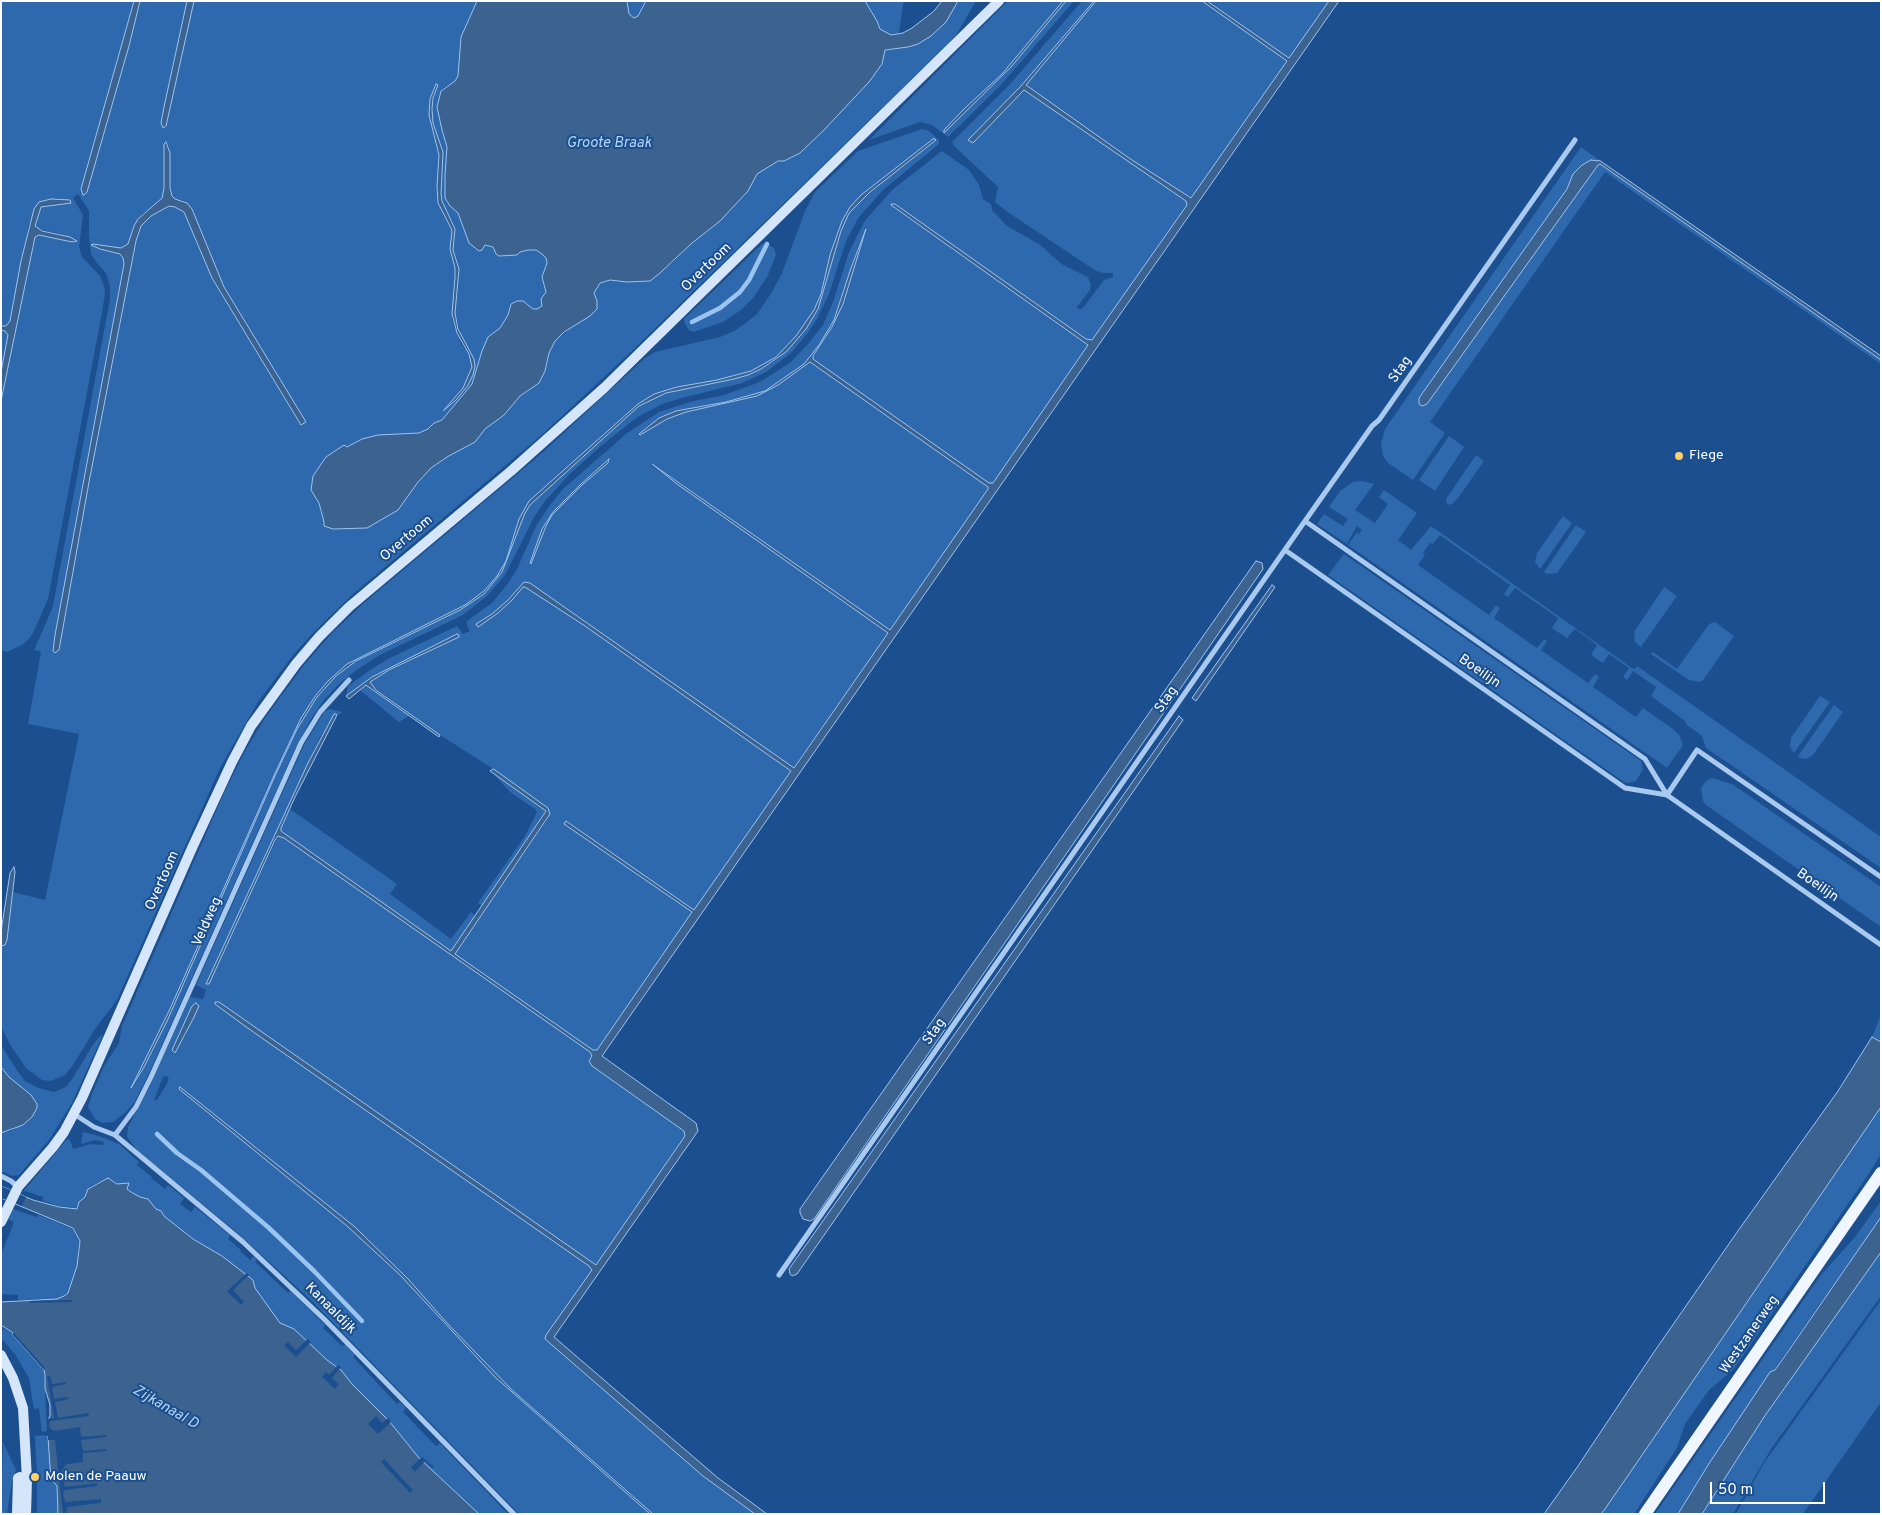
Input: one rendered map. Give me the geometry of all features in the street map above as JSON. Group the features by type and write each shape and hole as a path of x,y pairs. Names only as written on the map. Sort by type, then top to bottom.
{"main road":[{"name":"Westzanerweg","path":"1645,1514 1881,1173"}],"street":[{"name":"Overtoom","path":"1,1222 16,1188 53,1147 74,1114 232,762 252,726 296,664 324,632 363,595 511,471 604,388 999,1"},
{"name":"Stag","path":"779,1275 1305,521 1372,426 1379,420 1575,140"},
{"name":"Boeilijn","path":"1305,521 1646,759 1666,795"},
{"name":"Boeilijn","path":"1285,550 1625,788 1666,795 1881,945"},
{"name":"Veldweg","path":"114,1135 136,1107 151,1077 305,736 320,712 349,680"},
{"path":"1666,795 1697,750 1881,877"},
{"path":"74,1114 94,1127 114,1135"},
{"name":"Kanaaldijk","path":"114,1135 243,1242 286,1281 514,1514"},
{"path":"1,1176 11,1180 16,1188"},
{"path":"1,1355 13,1378 23,1408 27,1479 26,1514"}],"shaded area":[{"path":"1,1 134,1 81,189 82,194 87,192 140,1 187,1 164,107 163,127 165,127 194,1 477,1 461,37 458,76 455,81 443,88 437,107 447,147 445,198 448,204 458,213 469,243 479,251 485,245 493,247 499,256 517,255 528,250 536,250 542,254 546,258 547,263 542,277 546,292 543,296 542,306 537,309 510,308 500,328 488,337 472,384 442,420 420,433 378,435 362,439 326,457 313,476 311,490 319,503 321,514 333,529 344,529 367,528 398,510 418,482 431,468 470,445 485,429 504,415 520,396 530,390 547,366 549,353 555,341 573,326 597,301 594,293 600,283 610,280 620,282 671,264 692,243 720,221 748,191 757,174 778,161 784,161 800,153 824,130 869,82 882,64 885,50 918,44 939,29 958,1 976,1 955,37 634,349 545,432 352,595 294,654 258,702 220,768 117,1000 95,1029 65,1075 51,1081 42,1080 26,1068 1,1027 1,946 7,943 13,892 45,900 79,734 28,724 41,652 34,650 52,609 110,299 110,286 106,273 91,254 89,211 78,194 73,198 83,215 79,247 82,257 100,276 105,294 48,599 28,640 7,652 1,650 1,401 35,237 39,235 72,242 77,240 38,229 35,226 36,222 41,207 67,201 44,200 29,224 10,321 6,326 1,326","holes":["436,84 432,109 433,123 443,152 441,194 444,206 454,225 453,250 459,269 455,313 462,339 474,359 473,375 468,385 456,400 445,409 463,388 472,367 469,354 461,343 453,323 455,268 451,253 452,233 438,203 439,155 429,115 430,99","167,142 170,153 170,188 172,196 175,199 185,201 224,287 305,422 300,424 212,278 184,212 169,206 151,216 141,226 136,241 89,482 59,650 53,651 124,264 120,254 93,244 121,248 129,244 134,226 143,213 157,204 162,198 164,189 164,144"]},
{"path":"620,1 651,1 648,17 626,19"},
{"path":"865,1 905,1 899,33 891,35 882,31"},
{"path":"1008,1 1063,1 1002,74 965,108 944,130 945,132 1011,67 1066,1 1074,1 1000,86 948,137 932,125 920,122 869,140"},
{"path":"1082,1 1094,1 1021,86 968,140 1024,89 1186,201 1187,205 1092,340 1086,339 895,204 893,207 1088,345 993,483 989,483 813,359 843,304 853,267 867,230 860,242 834,320 819,345 804,364 765,391 726,402 676,411 659,418 639,434 667,419 686,412 757,396 778,385 810,362 988,487 890,630 653,464 651,465 888,633 793,768 530,583 524,582 507,601 478,626 498,613 525,587 585,626 791,771 694,911 567,821 564,824 692,912 597,1050 593,1050 455,954 549,817 550,811 495,770 440,735 371,685 370,682 374,678 459,637 458,634 372,677 346,696 348,686 388,659 457,626 463,634 470,631 467,621 492,603 509,582 517,569 536,526 550,505 563,489 626,434 659,412 694,401 724,395 760,382 791,362 823,325 833,302 849,252 864,222 892,190 942,151 969,170 979,185 983,199 991,204 992,210 1007,226 1039,244 1063,265 1088,277 1091,285 1090,290 1077,307 1082,309 1104,280 1113,277 1113,273 1096,271 995,202 998,187 952,142 1011,83","holes":["609,460 608,463 583,484","581,486 552,515 531,564 542,529 553,512"]},
{"path":"1096,1 1202,1 1287,61 1192,197 1188,197 1129,158 1026,85"},
{"path":"1207,1 1329,1 1289,59"},
{"path":"922,129 929,131 939,140 939,144 883,190 859,217 846,241 829,294 817,319 791,353 766,372 742,383 678,399 660,405 636,418 570,474 545,501 533,519 505,575 487,596 463,615 380,655 358,669 340,683 324,700 311,719 295,749 134,1103 113,1122 102,1123 95,1119 88,1107 92,1094 104,1066 119,1043 122,1026 224,793 245,751 265,718 304,665 332,633 365,602 541,454 645,358 655,352 720,337 736,330 757,314 782,273 805,211 815,192 858,151","holes":["934,138 935,141 870,192 849,213 841,231 818,309 806,329 776,360 748,375 666,393 639,406 530,505 525,513 502,572 484,594 460,610 356,661 336,676 317,697 297,729 168,1019 132,1088 169,1011 277,769 301,718 316,695 347,664 465,605 484,591 497,576 506,561 519,519 529,501 638,404 654,394 677,387 717,380 751,371 776,357 796,336 814,310 821,294 830,255 842,221 855,201"]},
{"path":"1581,147 1599,160 1598,162 1591,160 1573,174 1567,189 1419,398 1419,404 1425,405 1600,164 1881,360 1881,364 1605,172 1430,422 1445,433 1413,480 1388,463 1383,456 1381,443 1385,429"},
{"path":"762,244 767,244 774,248 776,255 767,277 754,297 741,310 723,322 693,332 689,330 684,319"},
{"path":"1,330 5,331 8,335 1,372"},
{"path":"1449,436 1464,447 1435,491 1419,480"},
{"path":"1476,455 1484,461 1458,498 1452,504 1447,505 1446,499"},
{"path":"1361,481 1374,484 1355,510 1375,523 1388,504 1379,497 1384,490 1417,513 1398,540 1411,550 1431,526 1632,668 1635,669 1637,666 1881,837 1881,868 1706,748 1702,736 1651,696 1656,687 1633,671 1627,680 1623,677 1629,668 1609,654 1603,663 1591,655 1597,645 1575,629 1567,638 1552,628 1558,618 1515,588 1508,597 1504,594 1510,585 1440,535 1433,544 1430,543 1418,565 1489,615 1496,605 1500,608 1494,618 1537,648 1544,639 1547,641 1541,650 1588,683 1595,674 1599,677 1593,687 1636,717 1643,708 1673,729 1679,735 1683,745 1667,768 1348,545 1357,532 1359,534 1362,530 1357,526 1347,544 1317,524 1324,514 1343,526 1348,519 1329,507 1340,491 1353,482"},
{"path":"1563,516 1572,523 1540,569 1535,562 1537,553"},
{"path":"1576,525 1586,532 1557,573 1545,573 1544,572"},
{"path":"1344,554 1641,761 1643,769 1636,781 1624,782 1328,575"},
{"path":"1664,587 1677,596 1641,647 1635,642 1634,632"},
{"path":"1715,622 1734,636 1700,682 1689,680 1651,654 1653,652 1677,669 1709,624"},
{"path":"366,685 409,716 399,722 360,690"},
{"path":"1820,696 1830,702 1794,753 1790,747 1791,738"},
{"path":"1834,705 1843,712 1813,755 1806,759 1800,758 1798,756"},
{"path":"330,709 342,712 339,715 336,714 320,738 206,984 209,984 278,836 284,838 590,1052 592,1056 589,1061 592,1066 684,1131 685,1136 596,1265 219,1002 216,1001 215,1004 593,1269 545,1339 703,1476 755,1514 653,1514 512,1390 447,1323 409,1280 355,1227 180,1087 347,1226 400,1275 495,1377 650,1514 519,1514 312,1301 233,1229 137,1150 127,1137 128,1127 149,1088 190,997 203,999 206,990 196,985 304,745 324,712","holes":["192,1006 186,1035 172,1049","167,1076 169,1080 157,1100 154,1100 163,1077"]},
{"path":"491,771 546,810 482,906 478,903 525,836 537,812 510,792"},
{"path":"1712,778 1732,784 1881,887 1881,927 1706,805 1703,801 1701,788 1706,781"},
{"path":"290,809 397,884 390,894 451,939 471,912 475,916 451,951 281,831"},
{"path":"1881,1015 1881,1042 1872,1037"},
{"path":"103,1035 72,1103 49,1140 19,1175 13,1176 1,1171 1,1133 11,1131 28,1121 32,1117 37,1104 31,1095 9,1077 1,1067 1,1045 25,1081 38,1088 54,1092 66,1087 92,1046"},
{"path":"1881,1107 1881,1154 1870,1172 1733,1370 1709,1390 1685,1424 1677,1448 1634,1514 1601,1514"},
{"path":"83,1132 119,1144 139,1162 137,1165 151,1178 165,1189 168,1185 184,1198 180,1204 191,1212 195,1207 230,1235 228,1239 250,1260 254,1256 257,1259 255,1262 288,1293 291,1291 325,1325 323,1328 342,1346 345,1344 355,1355 353,1357 397,1404 400,1402 406,1408 403,1412 436,1446 440,1443 508,1514 479,1514 419,1458 389,1421 352,1384 341,1370 327,1360 294,1329 280,1323 255,1288 252,1280 222,1256 193,1239 164,1216 161,1211 156,1209 148,1199 140,1197 127,1189 127,1182 120,1185 111,1179 105,1179 89,1187 85,1197 76,1208 59,1206 43,1201 43,1197 25,1191 22,1193 67,1139 70,1140 73,1149 91,1144 103,1145 104,1142 95,1140 81,1144"},
{"path":"1881,1201 1881,1217 1710,1462 1678,1514 1655,1514 1821,1275 1855,1237"},
{"path":"13,1209 36,1217 38,1215 73,1229 79,1241 77,1266 68,1293 60,1299 18,1300 18,1295 1,1294 1,1255 14,1222 8,1219"},
{"path":"1881,1252 1881,1296 1771,1449 1733,1514 1702,1514 1764,1417"},
{"path":"1881,1300 1881,1402 1803,1514 1736,1514 1764,1463"},
{"path":"3,1328 12,1334 44,1370 47,1431 42,1432 39,1408 34,1409 29,1378 15,1354 1,1338"},
{"path":"34,1436 48,1436 51,1479 57,1486 58,1514 37,1514 37,1474"},
{"path":"3,1442 16,1470 11,1486 7,1514 1,1514"}],"water":[{"path":"134,1 140,1 129,46 87,192 83,195 81,189"},
{"path":"187,1 194,1 166,126 163,128 161,123 164,107"},
{"name":"Groote Braak","path":"477,1 627,1 629,14 634,18 638,16 646,1 865,1 880,29 891,35 903,33 912,28 934,11 942,1 958,1 946,22 931,36 918,44 885,50 882,64 869,82 824,130 800,153 784,161 778,161 757,174 748,191 720,221 692,243 650,281 627,282 610,280 600,283 594,293 597,309 590,316 564,332 555,341 539,383 520,396 504,415 485,429 475,442 431,468 418,482 398,510 367,528 333,529 324,526 319,503 311,490 313,476 326,457 344,445 347,447 362,439 378,435 419,433 442,420 472,384 488,337 500,328 508,315 511,304 523,301 533,309 537,309 542,306 541,299 546,292 542,277 547,263 546,258 542,254 536,250 528,250 517,255 499,256 493,247 485,245 479,251 469,243 458,213 445,198 447,147 437,107 441,91 455,81 458,76 461,37"},
{"path":"1063,1 1066,1 1011,67 944,133 944,130 965,108 1002,74"},
{"path":"1096,1 1026,85 1129,158 1191,198 1287,61 1202,1 1207,1 1289,58 1329,1 1339,1 602,1056 696,1123 698,1131 554,1337 718,1478 767,1514 755,1514 703,1476 545,1339 592,1270 589,1266 249,1029 215,1004 215,1002 219,1002 596,1265 685,1136 684,1131 592,1066 589,1061 592,1056 590,1052 284,838 278,836 209,984 206,984 308,763 334,714 336,714 295,797 281,831 451,951 546,811 490,771 495,770 548,808 550,814 455,954 593,1050 597,1050 692,912 564,824 565,822 694,910 791,771 585,626 525,587 498,613 478,627 476,624 492,614 507,601 524,582 530,583 794,768 888,633 677,484 652,464 890,630 988,487 810,362 778,385 757,396 686,412 667,419 639,434 659,418 676,411 726,402 765,391 804,364 819,345 834,320 866,229 843,304 813,359 989,483 993,483 1088,345 891,204 895,204 1086,339 1092,340 1187,205 1186,201 1024,90 973,143 968,140 1021,86"},
{"path":"436,84 438,85 433,98 432,109 433,123 443,152 441,194 442,201 455,229 453,250 459,269 455,313 458,329 474,359 475,366 468,385 456,400 443,411 463,388 472,367 469,354 457,333 452,314 455,268 450,249 452,232 438,203 439,155 429,115 430,99"},
{"path":"933,139 936,140 870,192 849,213 841,231 818,309 806,329 786,352 761,369 748,375 666,393 639,406 530,505 525,513 502,572 484,594 460,610 356,661 336,676 317,697 297,729 168,1019 144,1067 131,1088 169,1011 301,718 316,695 347,664 465,605 484,591 497,576 506,561 519,519 529,501 638,404 654,394 677,387 717,380 751,371 776,357 796,336 814,310 821,294 830,255 842,221 850,207 861,195"},
{"path":"166,142 170,153 170,188 172,196 187,203 192,209 224,287 306,422 301,425 212,278 184,212 169,206 151,216 141,226 136,241 89,482 59,650 55,653 53,651 55,635 124,264 120,254 91,245 121,248 128,244 138,219 162,198 164,189 164,144"},
{"path":"1591,160 1599,160 1881,356 1881,360 1600,164 1427,404 1422,406 1419,404 1419,398 1567,189 1573,174 1582,165"},
{"path":"51,199 70,200 71,203 41,207 35,226 42,231 70,237 77,241 72,242 39,235 35,237 1,401 1,372 8,335 5,331 1,330 1,326 6,326 10,321 21,261 34,209 39,202"},
{"path":"609,459 608,463 582,485 552,515 531,564 542,529 553,512"},
{"path":"1256,561 1262,563 1263,569 814,1219 810,1221 803,1219 800,1209"},
{"path":"1272,585 1275,587 1196,701 1192,698"},
{"path":"457,634 459,637 389,670 370,682 376,690 440,735 439,737 366,685 349,699 346,696 372,677"},
{"path":"1179,716 1183,720 797,1274 792,1276 789,1269"},
{"path":"14,867 7,940 5,945 1,946 1,932 10,873"},
{"path":"196,1003 199,1006 175,1053 172,1050 192,1006"},
{"path":"1872,1037 1881,1042 1881,1107 1605,1509 1601,1514 1544,1514 1740,1228 1838,1091"},
{"path":"1,1067 9,1077 31,1095 37,1104 37,1108 32,1117 23,1125 1,1133"},
{"path":"180,1087 355,1227 409,1280 447,1323 512,1390 653,1514 650,1514 495,1377 400,1275 347,1226 179,1089"},
{"name":"Zijkanaal D","path":"108,1178 117,1184 129,1183 127,1189 140,1197 148,1199 156,1209 161,1211 164,1216 193,1239 222,1256 253,1280 255,1288 280,1323 294,1329 327,1360 341,1370 352,1384 389,1421 419,1458 479,1514 58,1514 57,1486 51,1479 47,1421 50,1416 50,1405 45,1388 44,1370 13,1333 1,1325 1,1302 57,1299 68,1293 77,1266 80,1241 73,1228 1,1198 1,1186 33,1200 59,1207 77,1209 79,1202 85,1197 88,1189"},
{"path":"1881,1217 1881,1252 1764,1417 1702,1514 1678,1514 1770,1372 1775,1370"}],"pier":[{"path":"1,1186 26,1197 22,1206 1,1198"},
{"path":"247,1273 249,1275 233,1290 244,1302 241,1305 227,1291"},
{"path":"72,1300 72,1302 30,1303 30,1301"},
{"path":"14,1333 45,1368 44,1370 12,1334"},
{"path":"308,1339 311,1342 296,1357 284,1345 288,1342 296,1350"},
{"path":"338,1365 341,1367 332,1378 339,1384 335,1389 322,1377 326,1372 329,1375"},
{"path":"47,1376 50,1376 53,1384 66,1382 66,1384 52,1387 54,1399 68,1397 69,1399 55,1402 58,1418 88,1413 89,1416 51,1421 49,1423 50,1428 54,1431 80,1427 81,1437 106,1435 106,1437 81,1440 83,1451 106,1449 106,1451 83,1453 83,1462 67,1464 61,1471 65,1487 97,1483 97,1486 65,1490 63,1492 65,1502 101,1499 101,1503 67,1507 66,1514 63,1514 55,1440 48,1440 48,1436 45,1436 45,1431 47,1431 46,1419 54,1418"},
{"path":"376,1416 382,1423 388,1418 391,1422 378,1434 368,1424"},
{"path":"422,1457 434,1467 432,1468 425,1461 415,1472 411,1467"},
{"path":"384,1459 413,1490 410,1493 381,1462"}],"waterway":[{"path":"692,322 720,308 740,292 749,280 767,244"},
{"path":"157,1134 177,1153 201,1170 269,1228 362,1321"}],"place":[{"name":"Fiege","path":"1679,456"},
{"name":"Molen de Paauw","path":"35,1477"}]}
